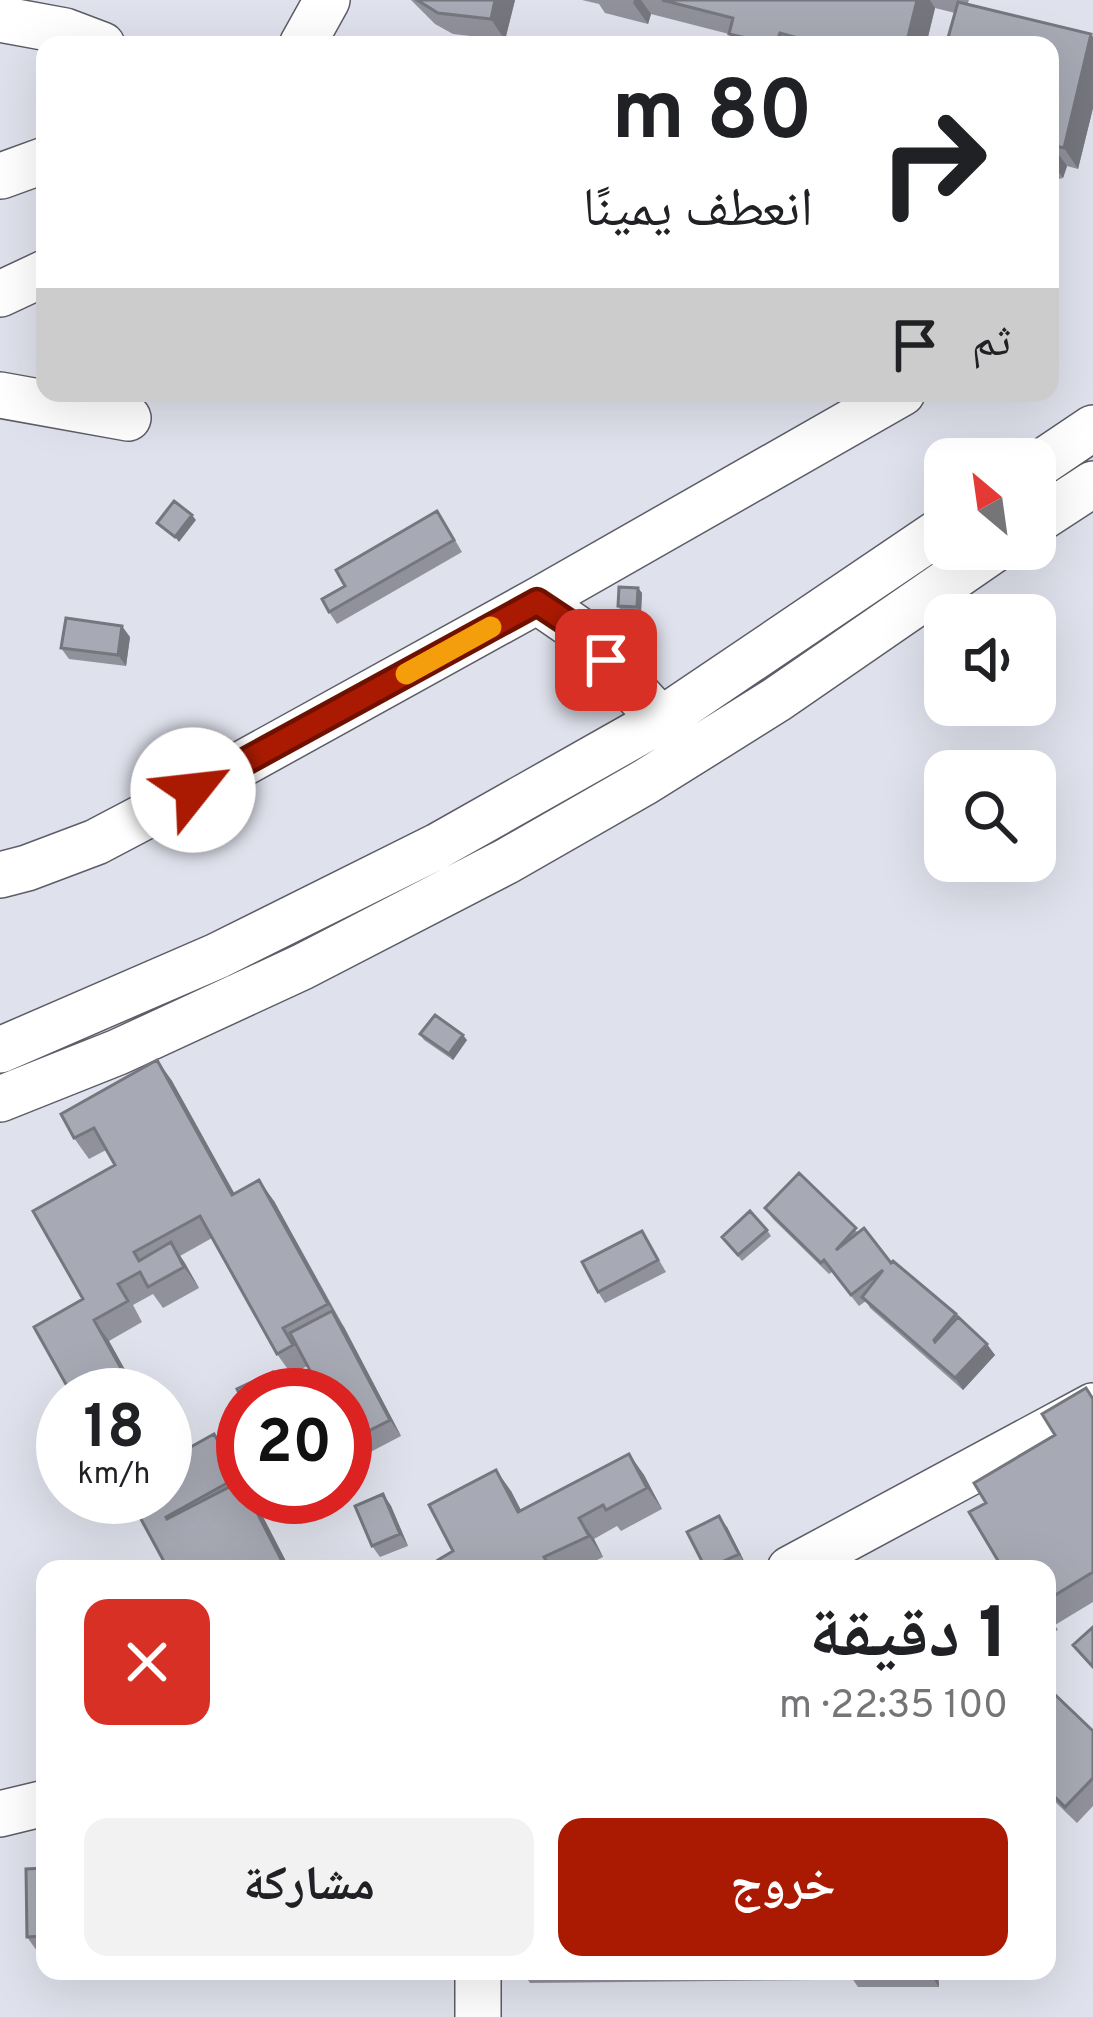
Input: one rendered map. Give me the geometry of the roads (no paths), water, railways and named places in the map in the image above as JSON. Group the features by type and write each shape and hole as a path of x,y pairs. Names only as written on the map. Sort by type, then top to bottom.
{"street":[{"path":"307,36 327,0"},
{"path":"0,19 78,36"},
{"path":"0,46 36,56"},
{"path":"0,138 7,155 1,178"},
{"path":"1,178 36,164"},
{"path":"0,294 36,276"},
{"path":"0,394 36,401"},
{"path":"43,402 128,418"},
{"path":"0,874 96,842 537,602 886,402"},
{"path":"1056,453 1093,428"},
{"path":"1056,508 1093,484"},
{"path":"0,1050 218,956 438,846 661,719 924,542"},
{"path":"0,1099 118,1052 302,967 508,862 776,700 965,570"},
{"path":"537,602 579,630 661,719"},
{"path":"807,1560 1093,1406"},
{"path":"0,1814 36,1805"},
{"path":"478,1980 478,2017"}]}
